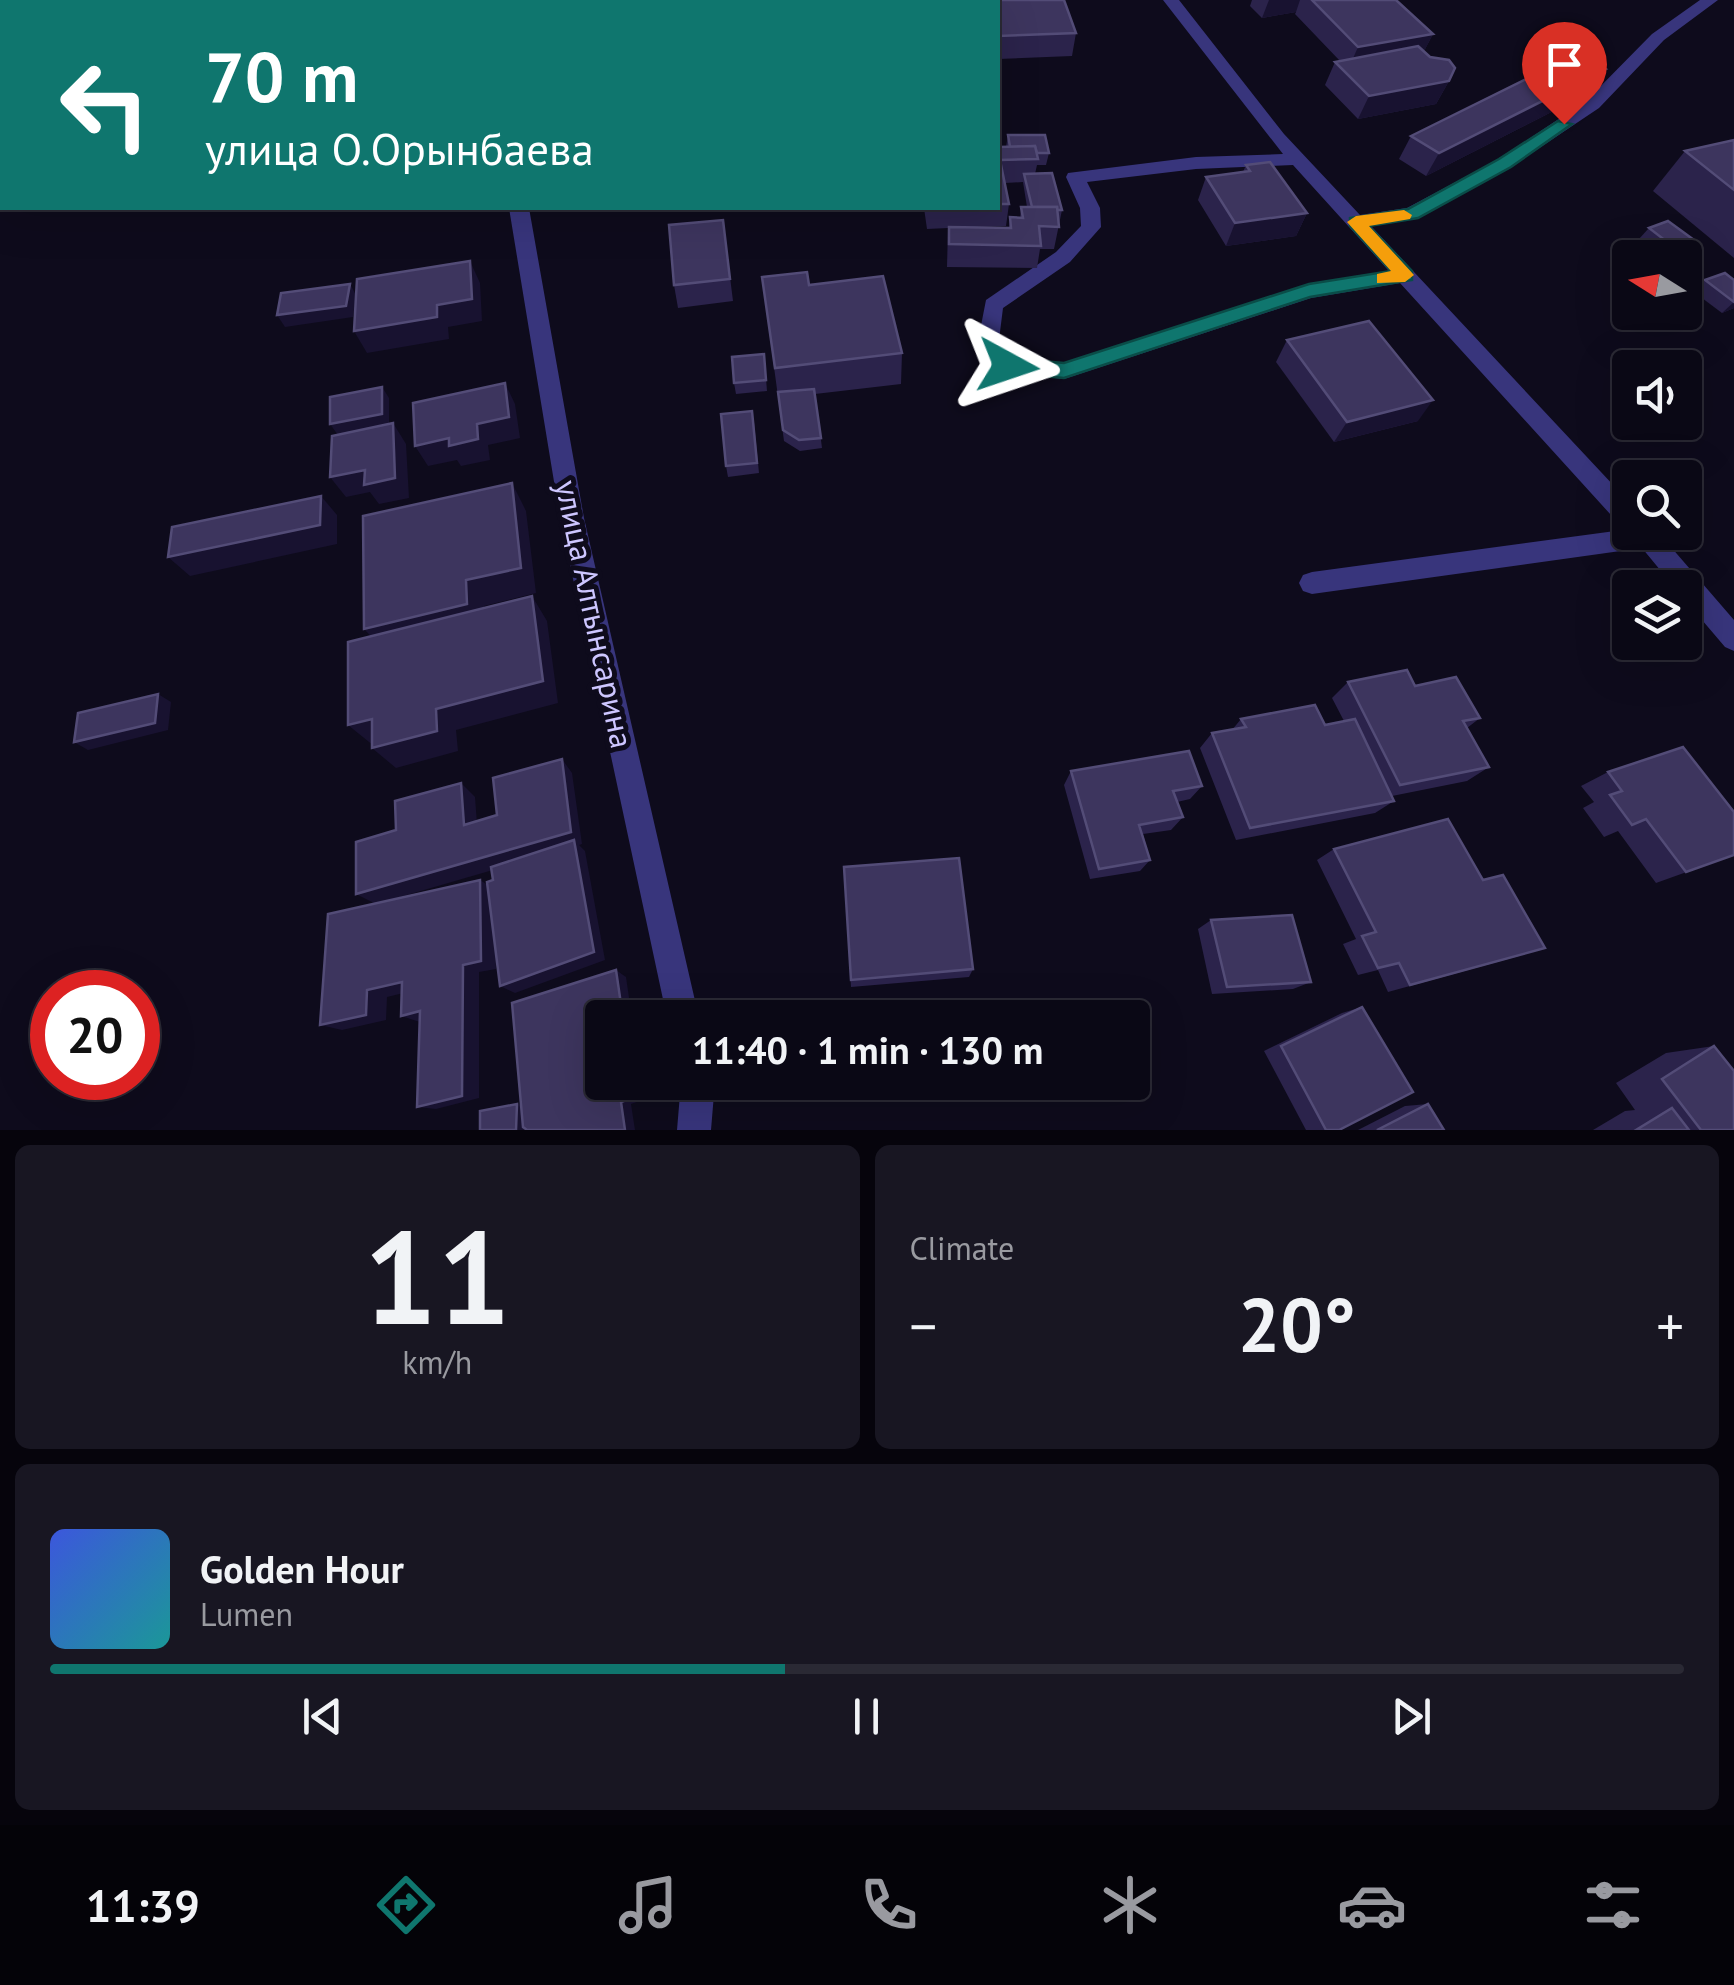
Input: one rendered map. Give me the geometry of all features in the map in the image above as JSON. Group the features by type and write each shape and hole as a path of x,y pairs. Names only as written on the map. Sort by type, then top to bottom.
{"street":[{"path":"1170,0 1298,160 1612,499"},
{"path":"1356,222 1412,214 1505,163 1593,104 1658,38 1710,0"},
{"path":"1298,160 1196,163 1075,177 1090,208 1091,227 1064,256 992,305 988,351 1008,366 1064,370 1309,290 1405,275"},
{"name":"улица Алтынсарина","path":"519,210 572,518 679,1000"},
{"path":"1312,583 1612,534"},
{"path":"1658,550 1734,639"},
{"path":"694,1130 696,1100"}],"building":[{"path":"1000,0 1064,0 1076,33 1000,36"},
{"path":"1312,0 1396,0 1433,34 1358,47"},
{"path":"1418,46 1430,57 1449,60 1455,68 1449,81 1369,96 1335,62"},
{"path":"1583,51 1606,69 1439,153 1411,136"},
{"path":"1008,135 1045,135 1049,153 1037,153 1035,146 1010,147"},
{"path":"1734,140 1734,190 1685,151"},
{"path":"1035,146 1038,159 1000,160 1000,147"},
{"path":"1000,160 1009,204 1000,204"},
{"path":"1270,162 1307,213 1235,223 1206,177 1250,171 1246,165"},
{"path":"1052,173 1062,210 1032,207 1024,174"},
{"path":"1021,207 1057,207 1059,227 1039,226 1041,246 949,244 949,227 1011,228 1010,217 1023,218"},
{"path":"723,220 730,279 674,285 669,225"},
{"path":"1668,221 1694,240 1665,240 1649,228"},
{"path":"470,261 472,299 437,305 437,317 354,331 357,279"},
{"path":"807,272 809,285 883,276 902,353 775,368 762,277"},
{"path":"1725,273 1734,280 1734,302 1705,280"},
{"path":"350,284 346,306 277,315 281,293"},
{"path":"1369,321 1433,400 1347,422 1287,340"},
{"path":"764,354 766,380 734,383 732,357"},
{"path":"505,383 509,417 477,424 478,439 449,446 449,438 415,446 413,403"},
{"path":"382,387 382,414 330,424 330,397"},
{"path":"814,389 821,438 799,440 783,430 778,392"},
{"path":"752,411 757,463 726,466 721,414"},
{"path":"393,423 395,478 364,485 365,470 330,477 332,436"},
{"path":"512,483 521,568 466,580 467,604 364,629 363,516"},
{"path":"321,496 320,525 168,557 172,527"},
{"path":"532,596 543,681 436,709 437,731 372,748 372,719 348,725 348,642"},
{"path":"1407,670 1415,686 1456,677 1480,718 1463,721 1489,767 1400,785 1348,682"},
{"path":"158,694 155,723 74,742 78,713"},
{"path":"1315,705 1325,725 1355,719 1394,801 1250,828 1212,733 1246,727 1241,719"},
{"path":"1683,747 1734,812 1734,855 1686,872 1646,819 1632,825 1610,795 1622,791 1608,772"},
{"path":"1189,751 1202,786 1173,791 1183,817 1139,825 1150,860 1099,869 1071,771"},
{"path":"562,759 571,832 356,894 356,842 396,830 395,801 461,783 464,825 497,815 493,778"},
{"path":"1448,819 1483,880 1503,875 1545,948 1410,985 1399,963 1378,968 1362,936 1376,932 1334,849"},
{"path":"574,840 594,952 500,986 487,882 493,880 491,867"},
{"path":"959,858 973,969 851,980 844,867"},
{"path":"480,880 481,961 463,965 462,1096 417,1107 420,1011 401,1016 402,982 367,990 366,1015 320,1025 328,914"},
{"path":"1292,915 1311,982 1227,987 1211,920"},
{"path":"616,970 620,1000 585,1000 585,1100 627,1100 621,1102 625,1130 523,1127 512,1003"},
{"path":"1362,1007 1413,1092 1339,1130 1326,1130 1281,1046"},
{"path":"1714,1046 1734,1071 1734,1130 1701,1130 1662,1079"},
{"path":"517,1104 516,1130 480,1130 480,1111"},
{"path":"1428,1104 1444,1130 1377,1130"},
{"path":"1672,1108 1689,1130 1636,1130"}],"slow traffic":[{"path":"1383,279 1405,275 1356,222 1404,215"}],"route":[{"path":"1008,366 1064,370 1309,290 1405,275 1356,222 1412,214 1505,163 1564,124"}]}
